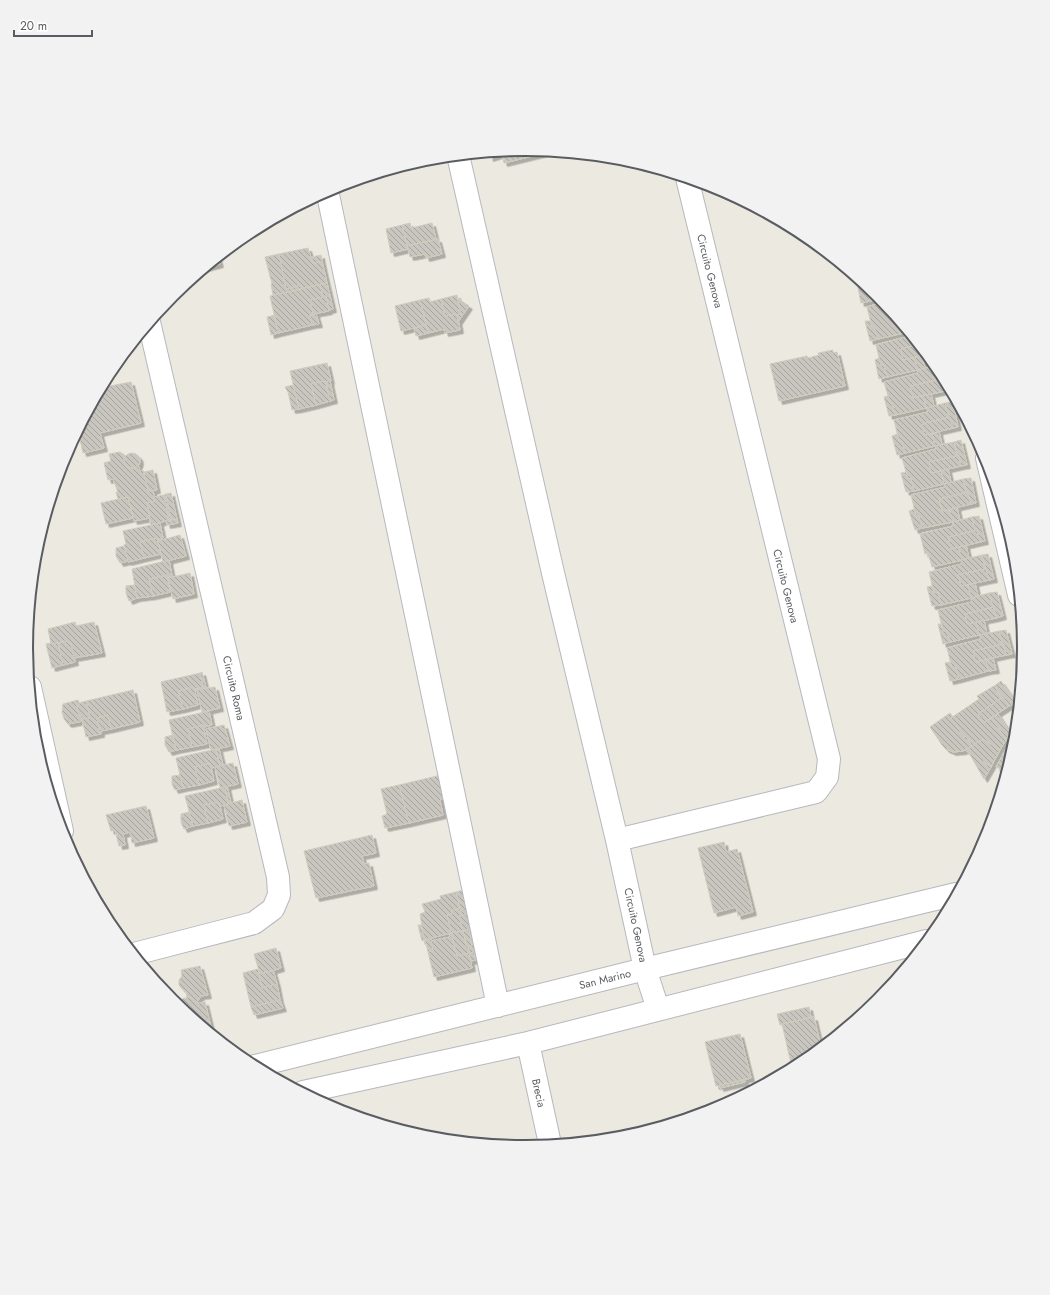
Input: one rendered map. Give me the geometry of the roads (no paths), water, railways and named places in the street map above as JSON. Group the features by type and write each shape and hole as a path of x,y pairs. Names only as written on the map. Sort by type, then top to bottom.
{"street":[{"name":"Circuito Genova","path":"459,160 551,565 617,840 645,969 658,1008"},
{"name":"Circuito Genova","path":"617,840 816,792 827,777 828,760 688,184"},
{"path":"328,197 498,1006"},
{"name":"Circuito Roma","path":"140,953 254,924 273,909 279,895 278,877 151,329"},
{"path":"41,736 46,759"},
{"name":"San Marino","path":"263,1064 645,969 950,895"},
{"path":"311,1091 528,1043 658,1008 918,943"},
{"name":"Brecia","path":"528,1043 549,1139"}]}
